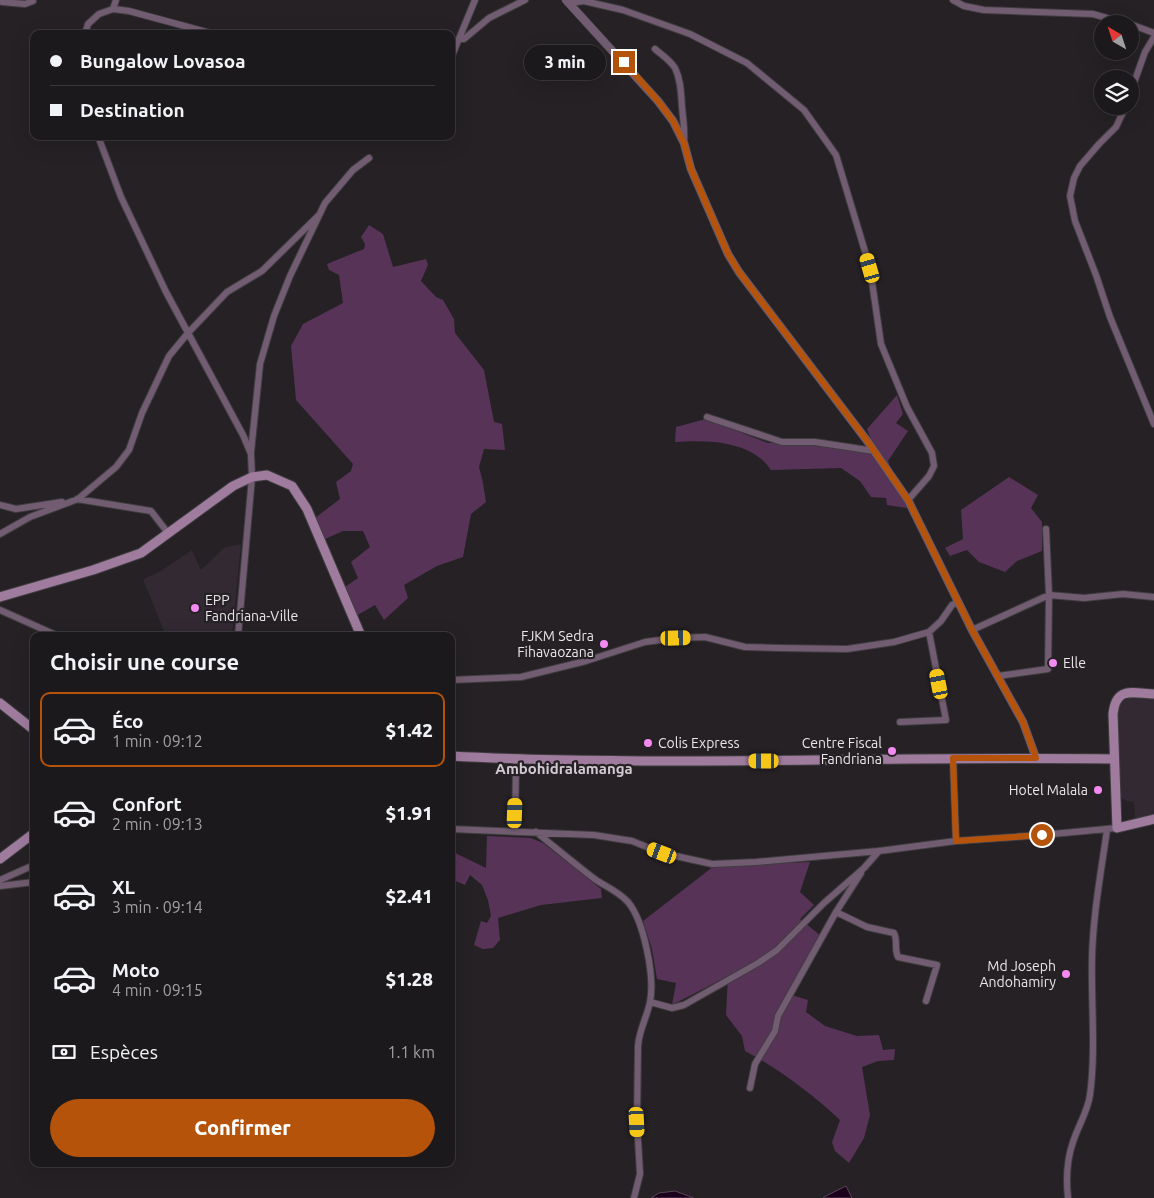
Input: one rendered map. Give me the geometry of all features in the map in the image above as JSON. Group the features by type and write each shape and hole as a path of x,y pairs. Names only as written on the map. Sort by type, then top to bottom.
{"main road":[{"path":"0,597 141,553 233,486 252,477 267,475 292,486 306,509 359,632"},
{"path":"1154,694 1125,693 1117,698 1113,714 1117,828 1154,819"},
{"path":"0,703 30,727"},
{"path":"455,756 516,760 783,761 1036,758 1114,760"},
{"path":"0,859 30,836"}],"street":[{"path":"113,9 116,0"},
{"path":"455,48 475,0"},
{"path":"459,39 464,39 488,18 525,0"},
{"path":"953,0 964,6 984,10 1097,15"},
{"path":"2,2 25,4 32,1"},
{"path":"567,1 658,101 673,121 684,143 691,169 728,254 739,272 874,451 908,500 972,630 1023,722 1036,758"},
{"path":"567,1 584,1 623,10 690,34 747,63 804,110 836,155 870,268 881,344 907,407 932,453 934,466 929,476 908,500"},
{"path":"86,30 88,24 99,14 113,9 129,11 199,30"},
{"path":"1139,28 1154,33"},
{"path":"1139,70 1145,52 1154,37"},
{"path":"655,49 675,69 682,92 685,130 684,143"},
{"path":"1122,115 1116,127 1080,166 1074,178 1070,196 1075,221 1110,317 1154,424"},
{"path":"100,140 121,197 166,292 244,435 251,454"},
{"path":"238,632 252,477 251,454 262,356 274,316 290,276 325,203 353,170 369,158"},
{"path":"0,534 30,516 78,499 116,467 129,450 142,413 169,356 227,292 262,271 319,215"},
{"path":"707,417 782,442 815,442 874,451"},
{"path":"0,505 16,509 78,499 152,511 168,533"},
{"path":"998,676 1048,669 1049,595 1046,529"},
{"path":"972,630 1049,595 1084,598 1123,594 1154,597"},
{"path":"455,680 521,677 645,642 676,638 705,637 745,647 847,649 894,642 929,632 952,605 958,602"},
{"path":"0,610 49,632"},
{"path":"900,722 946,720 929,632"},
{"path":"953,758 956,841"},
{"path":"514,830 516,760"},
{"path":"455,828 594,835 632,841 662,853 712,864 880,851 956,841 1117,828"},
{"path":"1068,1198 1068,1162 1073,1142 1090,1098 1093,1022 1092,958 1097,901 1107,830"},
{"path":"535,832 597,880 621,895 634,911 648,954 651,986 650,1002 639,1035 638,1046 637,1122 640,1174 634,1198"},
{"path":"650,1002 672,1008 684,1005 758,963 776,950 880,851"},
{"path":"0,880 30,867"},
{"path":"750,1088 755,1064 776,1030 778,1016 836,912 864,868"},
{"path":"0,886 30,882"},
{"path":"836,912 867,928 894,933 898,957 937,965 926,1001"}],"shaded area":[{"path":"369,225 383,234 393,267 426,259 428,265 421,281 436,297 443,300 454,319 455,333 484,370 494,422 502,424 505,450 484,449 479,467 486,502 471,514 463,557 437,566 404,585 408,598 384,620 375,605 356,616 345,587 358,578 351,562 370,547 363,531 343,531 325,539 315,518 340,499 336,482 351,471 353,464 296,400 291,346 303,324 343,303 339,275 329,270 327,264 364,249 365,244 361,237"},
{"path":"897,395 903,414 896,423 908,431 888,461 907,508 887,505 886,498 871,497 860,481 841,468 771,470 762,460 740,447 714,442 675,442 676,427 706,419 768,443 830,441 875,450 867,429"},
{"path":"1009,477 1038,495 1031,508 1042,522 1042,551 1017,561 1005,572 979,562 967,550 950,556 945,548 963,539 961,510"},
{"name":"EPP Fandriana-Ville","path":"241,544 232,632 164,632 143,579 159,572 192,550 201,570 225,547"},
{"path":"1128,698 1154,699 1154,818 1135,820 1134,802 1120,797 1115,710 1122,701"},
{"path":"487,836 531,838 543,843 601,889 602,898 541,905 498,918 500,940 493,948 483,949 474,945 481,921 487,923 491,916 488,900 482,885 470,875 465,885 455,881 455,853 486,868"},
{"path":"810,862 800,892 814,905 800,919 821,936 788,994 808,1000 806,1012 825,1026 857,1036 879,1035 883,1050 895,1049 894,1060 878,1061 862,1067 870,1115 864,1138 849,1163 835,1151 832,1142 840,1120 795,1083 745,1051 742,1036 726,1015 728,976 672,1005 676,983 657,979 652,949 643,921 714,866"},
{"path":"846,1186 852,1198 823,1198 824,1197"},
{"path":"675,1191 694,1198 651,1198 659,1193"}],"place":[{"name":"EPP Fandriana-Ville","path":"195,608"},
{"name":"FJKM Sedra Fihavaozana","path":"604,644"},
{"name":"Elle","path":"1053,663"},
{"name":"Colis Express","path":"648,743"},
{"name":"Centre Fiscal Fandriana","path":"892,751"},
{"name":"Hotel Malala","path":"1098,790"},
{"name":"Md Joseph Andohamiry","path":"1066,974"}],"district":[{"name":"Ambohidralamanga","path":"564,768"}],"route":[{"path":"624,62 673,121 684,143 691,169 728,254 739,272 868,442 908,500 933,547 972,630 1023,722 1036,758 953,758 956,841 1042,835"}]}
